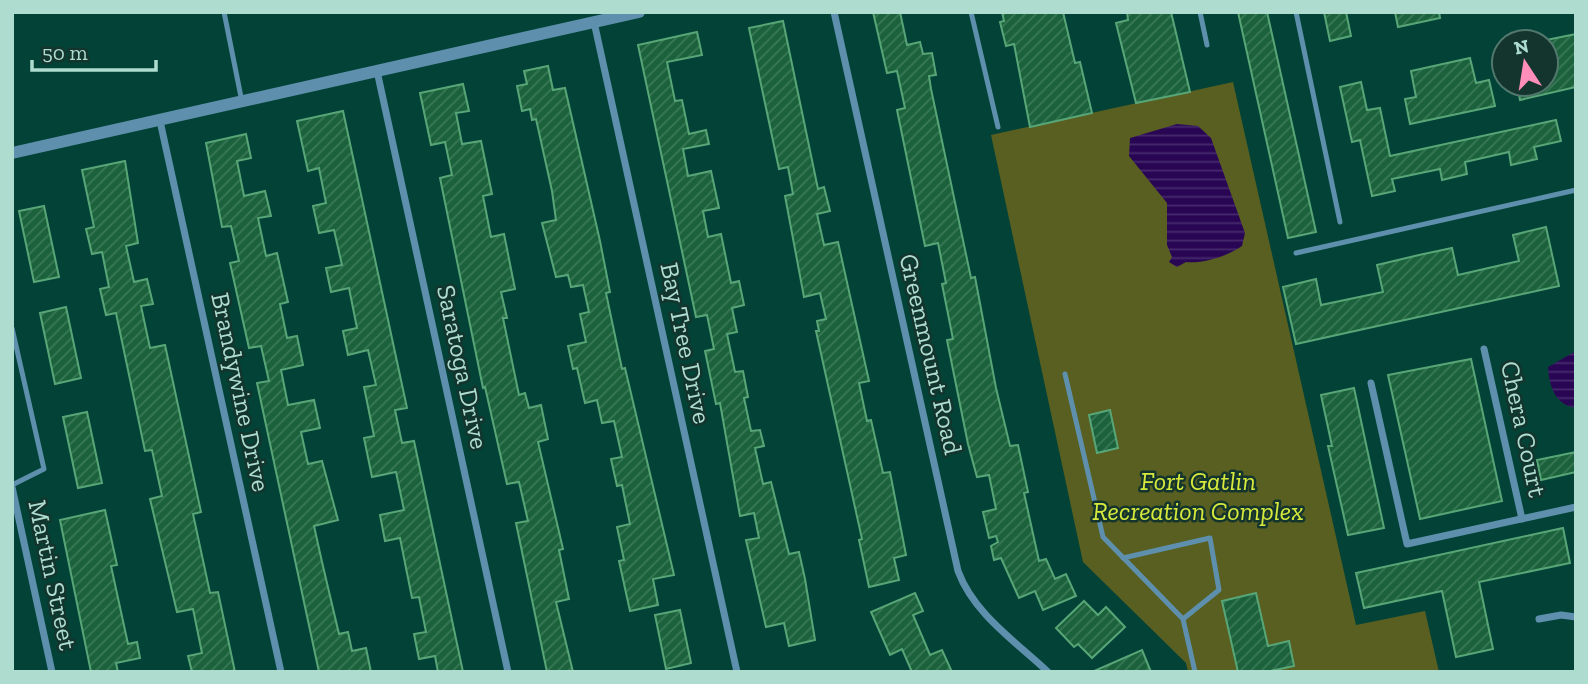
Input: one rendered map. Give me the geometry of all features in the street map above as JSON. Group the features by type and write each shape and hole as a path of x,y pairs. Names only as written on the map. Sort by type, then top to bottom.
{"street":[{"path":"12,153 639,12"},
{"name":"Greenmount Road","path":"834,12 958,571 965,590 977,606 1048,672"},
{"name":"Bay Tree Drive","path":"594,22 737,672"},
{"name":"Saratoga Drive","path":"377,71 508,672"},
{"name":"Brandywine Drive","path":"160,121 281,672"},
{"name":"Chera Court","path":"1485,349 1522,519"},
{"name":"Chera Court","path":"1371,383 1406,544 1576,507"},
{"name":"Martin Street","path":"12,486 52,672"},
{"path":"1539,619 1561,615 1576,617"}],"lane":[{"path":"224,12 242,102"},
{"path":"971,12 998,127"},
{"path":"1200,12 1207,46"},
{"path":"1296,12 1340,222"},
{"path":"1296,253 1576,190"},
{"path":"12,328 44,469 12,486"},
{"path":"1065,374 1103,537 1183,620 1195,672"},
{"path":"1123,558 1210,538 1219,590 1183,620"}],"green space":[{"name":"Fort Gatlin Recreation Complex","path":"1233,82 1356,625 1425,611 1439,672 1188,672 1186,663 1083,562 991,135"}],"shaded area":[{"path":"1177,124 1198,126 1211,138 1245,233 1242,246 1230,253 1207,260 1186,262 1177,267 1169,262 1172,257 1167,245 1167,203 1129,156 1130,138"},
{"path":"1576,351 1576,408 1563,403 1554,394 1548,367"}],"building":[{"path":"873,12 900,12 907,45 920,42 923,54 932,53 936,75 929,76 931,89 971,278 975,277 1010,446 1018,445 1028,492 1024,493 1039,561 1046,559 1055,579 1066,574 1076,596 1043,610 1035,591 1019,598 1001,558 994,560 991,546 998,542 996,536 989,538 983,512 996,509 989,475 977,477 968,444 947,340 953,339 942,284 946,283 938,243 925,246 897,110 905,108 897,71 887,73"},
{"path":"1002,12 1063,12 1075,63 1080,62 1092,113 1030,127 1014,44 1006,46 1000,22 1004,21"},
{"path":"1127,12 1171,12 1190,92 1136,103 1116,23 1128,20"},
{"path":"1238,12 1267,12 1316,232 1288,238"},
{"path":"1324,12 1346,12 1351,36 1330,41"},
{"path":"1395,12 1439,12 1440,18 1398,27"},
{"path":"783,21 818,189 824,187 830,211 817,214 824,245 838,242 869,381 859,383 867,421 871,420 883,473 890,472 906,555 894,558 899,580 869,587 859,540 862,539 816,331 819,331 817,321 826,319 820,293 804,297 785,196 793,194 788,167 779,169 749,28"},
{"path":"697,32 702,55 667,62 675,101 682,100 689,134 706,130 709,144 683,149 688,176 711,171 719,208 703,211 708,237 721,234 731,283 739,281 744,305 732,308 737,332 727,334 735,372 743,371 748,397 744,398 751,431 760,430 764,446 755,448 763,484 771,482 789,554 799,552 805,579 815,640 789,646 784,623 766,627 746,540 759,538 754,513 740,516 720,403 716,404 705,351 714,349 707,315 696,317 638,45"},
{"path":"1576,34 1576,87 1560,91 1560,37"},
{"path":"1470,58 1476,83 1489,80 1490,98 1493,98 1495,106 1410,124 1405,99 1416,97 1411,71"},
{"path":"548,66 553,90 565,88 600,241 610,292 606,293 622,369 625,368 674,575 653,579 658,605 630,611 619,561 624,560 617,527 630,524 622,485 617,486 611,459 622,457 614,421 602,423 597,400 585,403 577,368 573,369 568,346 586,342 580,314 589,312 583,285 571,287 568,275 556,277 542,223 556,220 552,191 536,119 532,120 530,109 522,111 517,86 527,84 524,71"},
{"path":"1361,82 1367,110 1380,108 1390,156 1556,120 1561,141 1534,147 1537,159 1511,165 1509,152 1465,162 1467,174 1442,180 1440,169 1392,179 1395,191 1372,196 1360,140 1352,142 1340,87"},
{"path":"463,84 469,111 456,113 462,144 481,141 492,194 483,196 491,237 504,234 515,289 501,292 507,318 503,318 519,395 525,393 529,408 541,405 548,439 538,442 563,549 559,550 569,599 556,602 573,672 547,672 516,523 528,521 519,482 507,484 485,387 483,388 440,178 452,175 445,142 431,145 420,93"},
{"path":"343,111 407,408 395,410 402,443 414,441 463,672 438,672 435,656 419,659 414,634 426,632 419,597 412,598 400,538 385,541 380,515 404,510 396,472 372,477 364,438 374,436 364,387 376,385 368,350 348,355 343,331 357,328 349,288 331,292 326,268 342,265 334,230 319,233 313,206 326,203 319,168 308,171 297,121"},
{"path":"246,134 251,158 237,161 244,196 265,191 271,216 258,218 266,256 277,253 288,302 280,304 287,338 297,336 303,365 281,370 288,405 314,400 320,428 301,432 308,464 322,461 338,520 314,526 322,562 339,634 348,632 352,651 366,648 371,672 319,672 257,383 269,381 261,346 249,348 230,263 239,261 231,226 222,227 206,143"},
{"path":"125,161 138,243 126,246 134,282 147,279 153,304 141,306 150,348 165,345 201,512 193,514 210,593 218,592 235,672 192,672 188,656 202,653 193,609 177,612 150,499 162,496 152,450 145,451 116,313 106,315 100,289 109,287 102,252 92,254 86,229 94,227 82,170"},
{"path":"44,206 59,277 34,282 19,211"},
{"path":"1546,227 1559,286 1296,344 1283,287 1316,279 1321,305 1383,292 1377,265 1452,248 1458,275 1519,261 1513,235"},
{"path":"66,307 81,378 55,384 40,313"},
{"path":"1471,359 1502,501 1420,519 1388,375"},
{"path":"1354,388 1384,528 1348,535 1328,446 1332,446 1321,395"},
{"path":"1110,410 1118,448 1097,453 1089,415"},
{"path":"87,412 102,483 78,488 63,417"},
{"path":"1576,452 1576,472 1541,480 1537,460"},
{"path":"105,510 117,565 111,566 128,644 137,642 140,658 116,663 118,672 91,672 60,520"},
{"path":"1563,528 1570,563 1479,582 1493,649 1456,657 1442,591 1364,608 1356,573"},
{"path":"915,593 923,611 913,615 930,655 942,650 952,672 912,672 902,649 890,655 871,612"},
{"path":"1256,593 1268,646 1289,641 1294,666 1266,672 1238,672 1222,601"},
{"path":"1084,601 1098,615 1106,607 1125,627 1092,658 1078,644 1074,647 1056,628"},
{"path":"680,610 691,663 666,669 655,615"},
{"path":"1142,650 1151,672 1092,672"}]}
